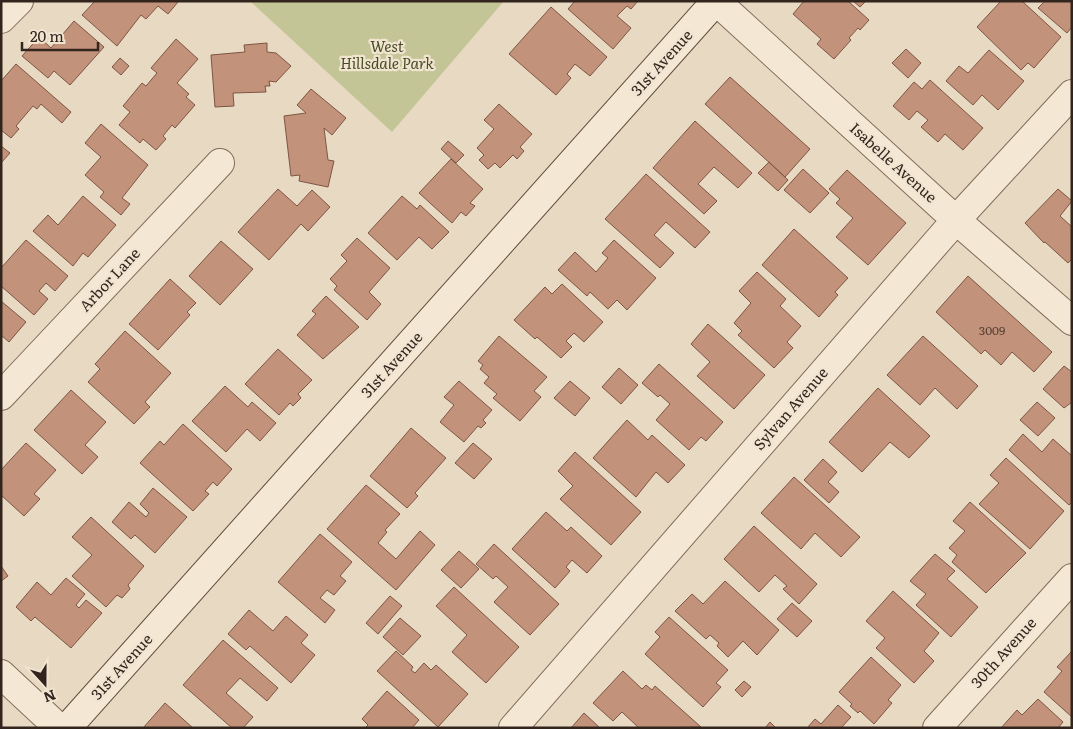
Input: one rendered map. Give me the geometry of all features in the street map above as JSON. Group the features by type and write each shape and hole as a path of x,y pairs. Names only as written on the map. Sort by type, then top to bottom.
{"street":[{"path":"1,19 18,1"},
{"name":"Isabelle Avenue","path":"716,1 956,220 1072,322"},
{"name":"31st Avenue","path":"67,728 716,1"},
{"name":"Sylvan Avenue","path":"513,728 956,220 1072,94"},
{"name":"Arbor Lane","path":"1,396 220,163"},
{"name":"30th Avenue","path":"937,728 1072,578"},
{"path":"1,674 59,728"}],"green space":[{"name":"West Hillsdale Park","path":"250,1 504,1 392,132"}],"building":[{"path":"95,1 178,2 168,14 158,6 146,19 141,15 117,46 82,15"},
{"path":"575,1 638,1 631,9 627,6 617,16 631,28 613,49 568,9"},
{"path":"804,1 848,1 869,20 849,38 851,40 834,59 817,44 821,39 793,14"},
{"path":"853,1 866,1 860,7"},
{"path":"1001,1 1022,1 1061,37 1034,68 1028,63 1021,70 977,27"},
{"path":"1045,1 1072,1 1072,27 1067,33 1038,8"},
{"path":"551,7 607,57 590,76 575,64 567,74 571,78 556,95 509,54"},
{"path":"74,21 104,47 70,85 54,71 48,78 22,56 39,37 51,48"},
{"path":"176,39 198,59 177,83 189,94 186,97 195,105 175,128 172,125 163,136 166,139 156,150 143,139 140,143 119,125 130,112 123,106 142,83 146,86 157,73 151,68"},
{"path":"267,43 267,52 276,53 291,66 276,82 269,81 270,86 265,86 266,92 233,93 234,106 215,107 211,55 245,52 244,45"},
{"path":"906,49 921,63 908,78 892,63"},
{"path":"989,50 1024,81 998,110 982,95 973,105 946,81 959,66 968,73"},
{"path":"120,58 129,66 121,75 112,67"},
{"path":"16,64 71,112 62,123 41,104 37,109 33,106 16,126 19,129 11,138 1,130 1,81"},
{"path":"730,77 810,149 785,177 705,104"},
{"path":"930,80 983,128 963,150 945,134 938,142 921,127 928,120 917,111 909,120 893,106 914,82 922,89"},
{"path":"311,89 346,118 332,135 324,128 328,160 334,161 328,187 299,181 300,175 291,176 284,116 306,113 297,105"},
{"path":"499,104 532,134 520,147 524,151 517,159 513,155 500,168 495,163 488,169 479,160 484,155 477,148 494,129 484,120"},
{"path":"695,121 752,173 738,188 714,167 698,184 717,201 704,214 653,168"},
{"path":"101,124 148,165 122,198 130,204 121,215 100,197 104,192 85,175 101,157 85,143"},
{"path":"448,141 464,155 456,163 441,149"},
{"path":"1,146 10,153 1,163"},
{"path":"451,159 483,189 470,203 475,206 466,216 461,212 452,223 419,193"},
{"path":"769,162 788,180 778,191 758,173"},
{"path":"803,169 829,193 810,213 784,190"},
{"path":"847,170 906,223 868,265 836,237 853,218 836,203 840,199 829,189"},
{"path":"646,174 710,232 695,248 666,222 654,235 674,253 660,268 605,219"},
{"path":"278,189 297,206 312,190 330,207 308,231 301,224 269,260 238,232"},
{"path":"1058,189 1072,201 1060,216 1072,227 1072,259 1068,263 1044,243 1025,223"},
{"path":"83,196 116,225 88,257 83,253 73,266 33,231 48,215 58,225"},
{"path":"402,196 417,209 420,205 449,232 432,249 419,237 397,260 368,233"},
{"path":"794,229 848,278 835,292 838,295 819,317 762,265"},
{"path":"357,238 390,268 369,292 381,304 367,320 334,290 337,286 330,279 347,261 341,255"},
{"path":"26,240 68,276 55,291 46,283 39,291 48,299 34,315 1,286 1,268"},
{"path":"614,240 656,278 627,310 617,300 608,309 590,292 587,296 558,270 575,252 596,272 608,258 602,253"},
{"path":"221,241 253,269 220,305 189,276"},
{"path":"757,272 786,299 780,306 801,326 787,342 793,348 774,368 738,335 742,331 734,323 751,303 739,291"},
{"path":"968,276 1052,352 1034,372 1012,352 1001,365 985,350 981,354 936,312"},
{"path":"170,279 196,303 187,312 190,315 158,350 129,324"},
{"path":"562,284 603,322 584,342 574,333 566,341 572,347 561,358 537,337 535,339 514,320 545,287 552,294"},
{"path":"326,296 359,327 323,359 297,335 316,314 312,311"},
{"path":"1,301 26,322 9,342 1,335"},
{"path":"708,324 765,375 734,409 697,376 710,362 691,344"},
{"path":"125,331 171,373 145,402 150,407 134,424 88,382 100,369 95,364"},
{"path":"499,336 547,377 534,391 541,397 520,421 493,398 497,394 484,383 489,377 480,369 483,365 478,361"},
{"path":"923,336 978,386 957,409 935,388 920,405 887,375"},
{"path":"278,349 312,380 298,394 301,398 293,406 290,403 279,415 245,384"},
{"path":"659,364 723,422 706,441 701,437 689,450 656,420 670,404 660,395 658,397 642,383"},
{"path":"1064,366 1072,372 1072,402 1064,408 1043,389"},
{"path":"619,368 638,385 621,404 602,387"},
{"path":"459,381 492,410 483,420 486,423 481,428 478,426 464,442 440,422 454,405 444,397"},
{"path":"570,381 590,398 575,416 554,398"},
{"path":"225,386 248,407 252,402 276,423 260,441 247,429 226,452 192,421"},
{"path":"878,388 930,436 909,458 890,442 862,472 829,442"},
{"path":"71,390 106,422 85,445 98,457 82,474 34,430"},
{"path":"1037,402 1055,418 1038,436 1020,420"},
{"path":"627,420 648,440 652,435 685,465 668,483 656,472 636,497 593,458"},
{"path":"183,424 232,469 217,486 213,482 205,491 209,494 193,511 140,463 160,441 164,445"},
{"path":"411,428 446,458 415,493 418,496 407,508 370,476"},
{"path":"1023,434 1042,452 1053,439 1072,456 1072,502 1069,505 1009,450"},
{"path":"26,443 56,470 34,494 40,499 24,516 1,495 1,470"},
{"path":"473,443 492,459 474,479 455,463"},
{"path":"575,452 641,512 611,545 560,499 573,486 558,471"},
{"path":"1006,458 1064,511 1030,549 979,504 999,483 990,475"},
{"path":"823,459 837,472 828,482 839,492 829,503 804,480"},
{"path":"794,477 860,537 841,557 815,533 801,549 761,513"},
{"path":"366,485 400,514 385,530 387,532 378,543 396,559 420,531 435,545 396,590 327,529"},
{"path":"153,488 187,517 155,553 135,535 131,539 112,522 129,502 146,517 149,513 140,504"},
{"path":"970,502 1026,553 986,593 952,562 957,555 949,548 965,531 953,521"},
{"path":"546,512 567,531 571,527 602,556 587,573 572,560 566,567 570,571 555,588 512,549"},
{"path":"91,517 144,566 128,585 130,589 122,598 117,595 106,607 72,576 92,555 72,537"},
{"path":"754,526 817,584 799,604 783,589 787,586 775,575 759,592 724,559"},
{"path":"320,534 352,562 340,576 346,581 334,595 327,590 320,598 335,610 325,623 278,582"},
{"path":"494,544 559,604 530,635 494,602 508,587 496,576 493,579 476,564"},
{"path":"459,551 479,569 461,588 441,570"},
{"path":"935,554 955,571 947,579 978,607 951,637 916,605 926,594 910,581"},
{"path":"1,566 8,576 1,581"},
{"path":"66,578 85,594 76,605 79,608 86,600 102,613 71,648 35,617 31,621 16,607 37,582 51,595"},
{"path":"725,581 779,630 757,655 743,641 728,657 717,646 719,643 710,635 706,639 675,611 692,594 703,604"},
{"path":"454,587 519,647 486,683 452,652 467,635 436,606"},
{"path":"893,591 939,633 924,651 934,661 914,683 876,648 885,638 866,621"},
{"path":"390,596 402,606 378,634 366,623"},
{"path":"792,603 812,621 797,637 777,619"},
{"path":"249,610 273,631 286,616 308,635 301,643 315,655 291,683 250,646 246,650 228,634"},
{"path":"669,617 728,670 716,683 721,687 703,707 645,654 660,637 655,632"},
{"path":"400,618 421,636 403,655 383,637"},
{"path":"223,640 278,688 267,701 240,678 226,693 253,717 243,728 232,728 183,685"},
{"path":"396,651 413,667 411,670 415,673 424,663 431,670 436,665 468,694 438,727 377,671"},
{"path":"1072,651 1072,717 1044,692 1062,671 1057,667"},
{"path":"871,657 901,685 888,700 892,703 874,724 860,711 858,713 850,706 852,704 839,692"},
{"path":"623,671 642,689 646,685 652,690 655,686 701,727 639,728 622,712 613,721 593,703"},
{"path":"744,681 751,687 742,697 735,690"},
{"path":"387,691 419,720 412,728 365,728 368,725 362,719"},
{"path":"1038,699 1063,722 1058,728 1001,728 1017,710 1022,715"},
{"path":"165,703 193,728 143,728"},
{"path":"838,705 851,717 841,728 807,728 815,719 821,724"},
{"path":"584,713 600,728 571,728"},
{"path":"770,722 776,728 765,728"}]}
